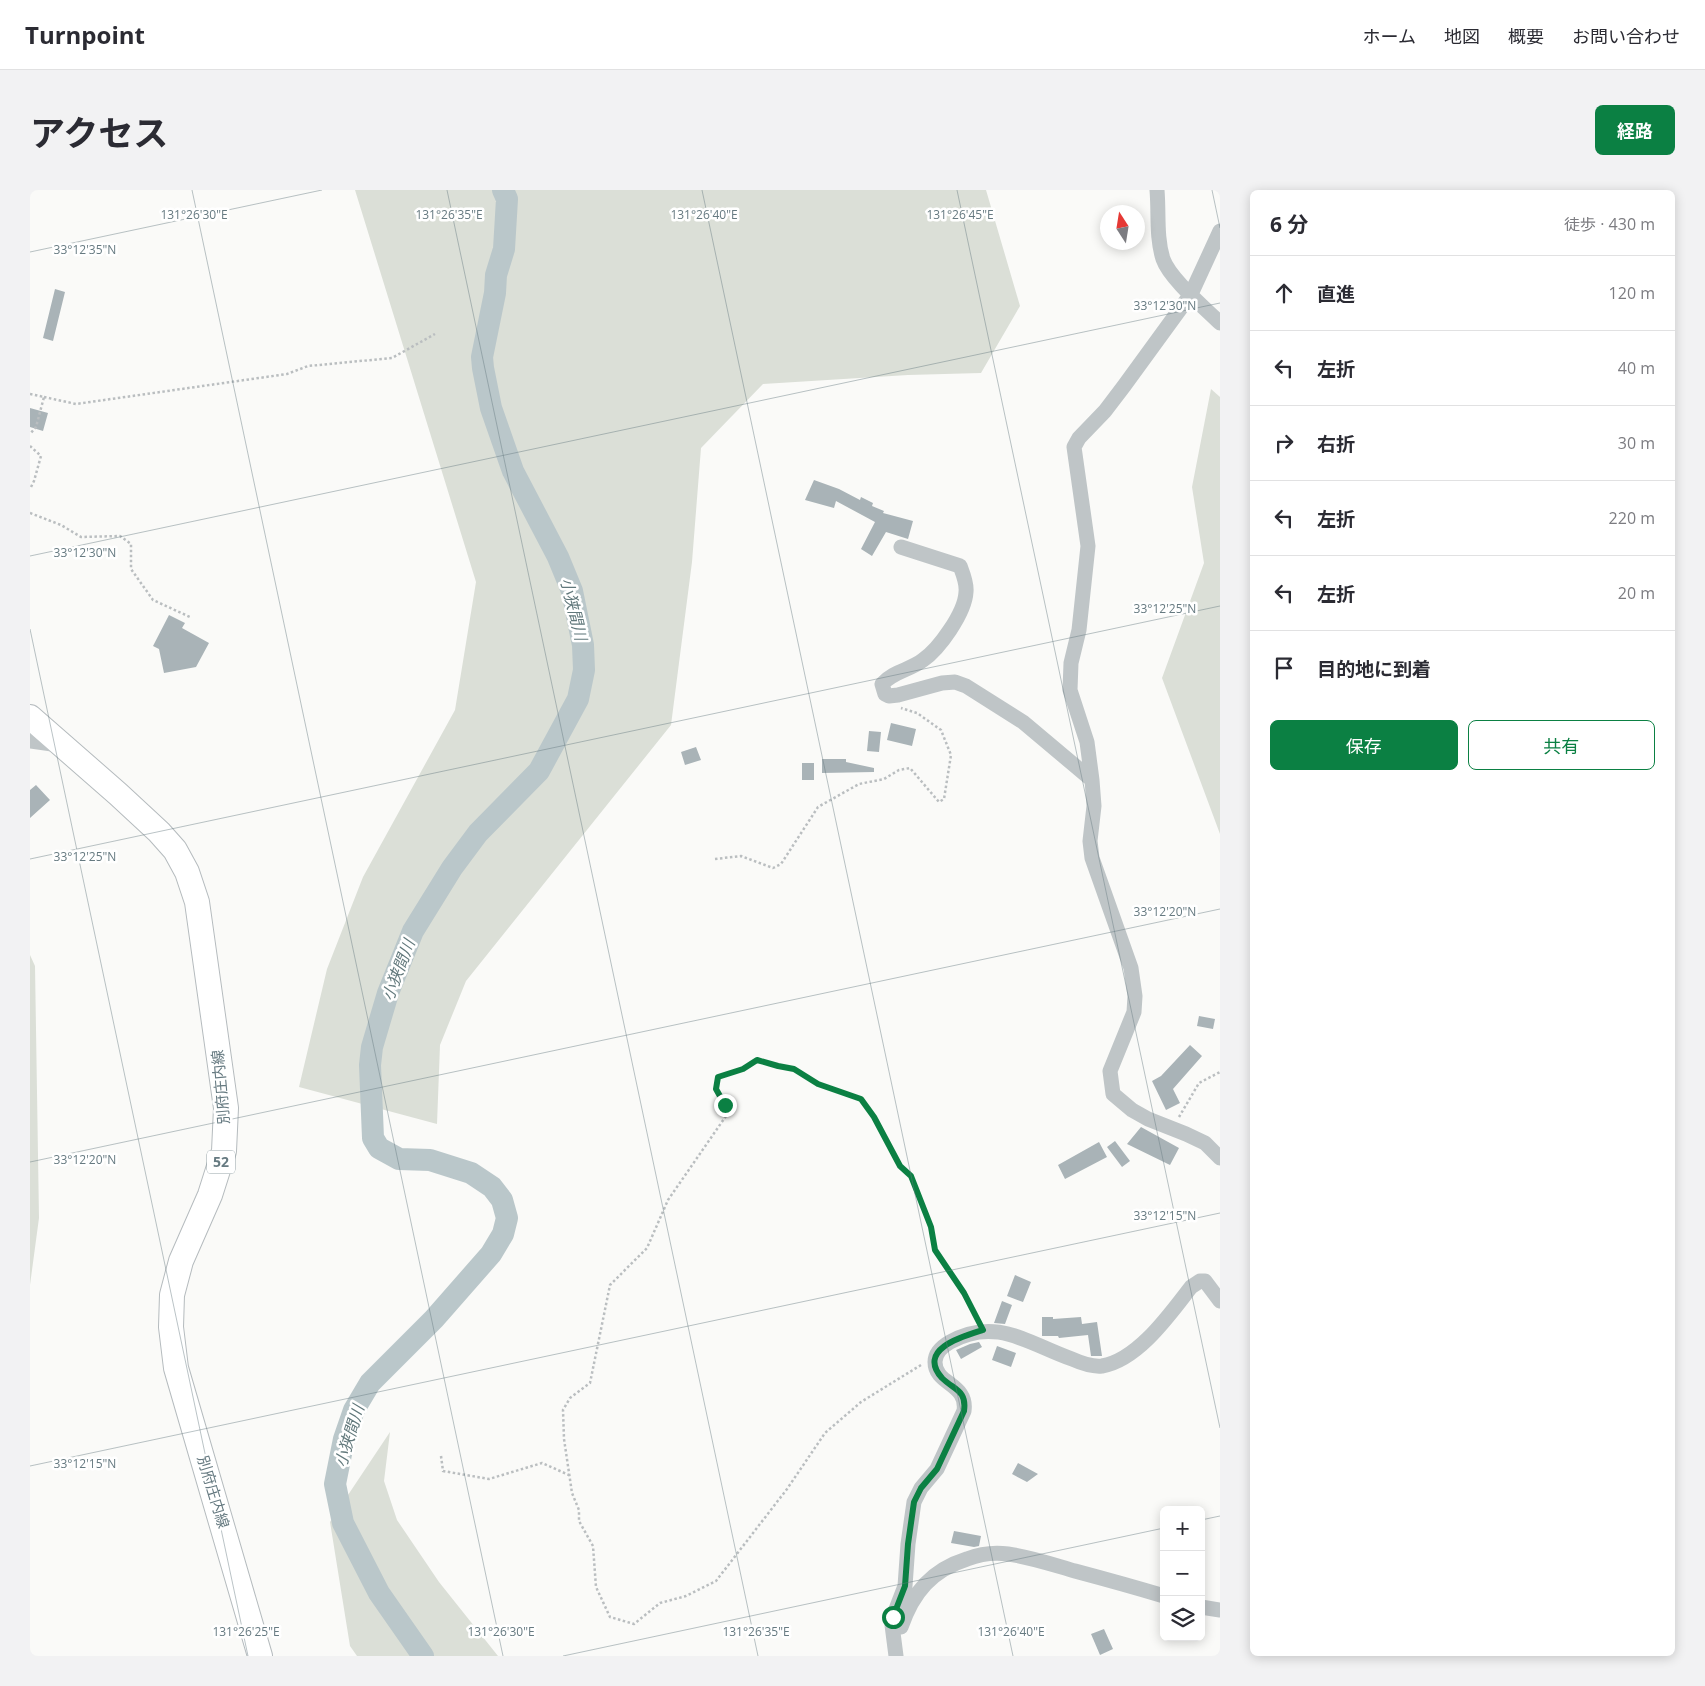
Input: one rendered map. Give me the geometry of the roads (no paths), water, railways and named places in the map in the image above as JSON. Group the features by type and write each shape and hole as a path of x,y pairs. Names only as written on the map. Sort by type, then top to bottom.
{"main road":[{"name":"別府庄内線","path":"30,717 118,794 175,850 187,872 196,902 226,1108 224,1151 210,1194 181,1262 172,1295 171,1327 176,1368 260,1656"}],"street":[{"path":"1157,190 1157,217 1164,260 1171,273 1220,323"},
{"path":"1220,231 1191,294 1124,386 1080,438 1074,448 1088,546 1079,630 1071,663 1070,690 1087,742 1092,780 1094,806 1090,841 1092,858 1130,968 1135,996 1134,1012 1110,1070 1113,1094 1132,1110 1148,1119 1205,1143 1220,1158"},
{"path":"900,547 960,566 966,593 962,610 934,651 921,662 888,678 882,684 885,694 889,696 942,683 955,682 966,686 1023,722 1092,780"},
{"path":"30,741 59,744"},
{"path":"896,1652 892,1625 893,1617 905,1586 914,1502 921,1488 937,1469 964,1411 963,1395 938,1372 935,1362 943,1345 954,1339 983,1330 992,1330 1027,1340 1076,1361 1100,1366 1113,1363 1143,1343 1191,1287 1200,1281 1205,1281 1220,1301"},
{"path":"896,1652 907,1610 921,1588 938,1571 982,1554 1007,1554 1053,1564 1160,1595"},
{"path":"1205,1608 1220,1610"}],"waterway":[{"name":"小狭間川","path":"423,1656 379,1593 343,1523 335,1484 344,1439 354,1410 370,1383 434,1319 491,1254 503,1234 507,1218 502,1200 492,1187 471,1173 430,1160 399,1159 379,1148 373,1138 370,1065 372,1047 388,993 413,931 452,868 478,833 539,771 578,699 584,670 583,645 572,591 558,557 513,471 491,408 483,368 482,357 495,293 496,275 504,249 507,199 503,190"}]}
